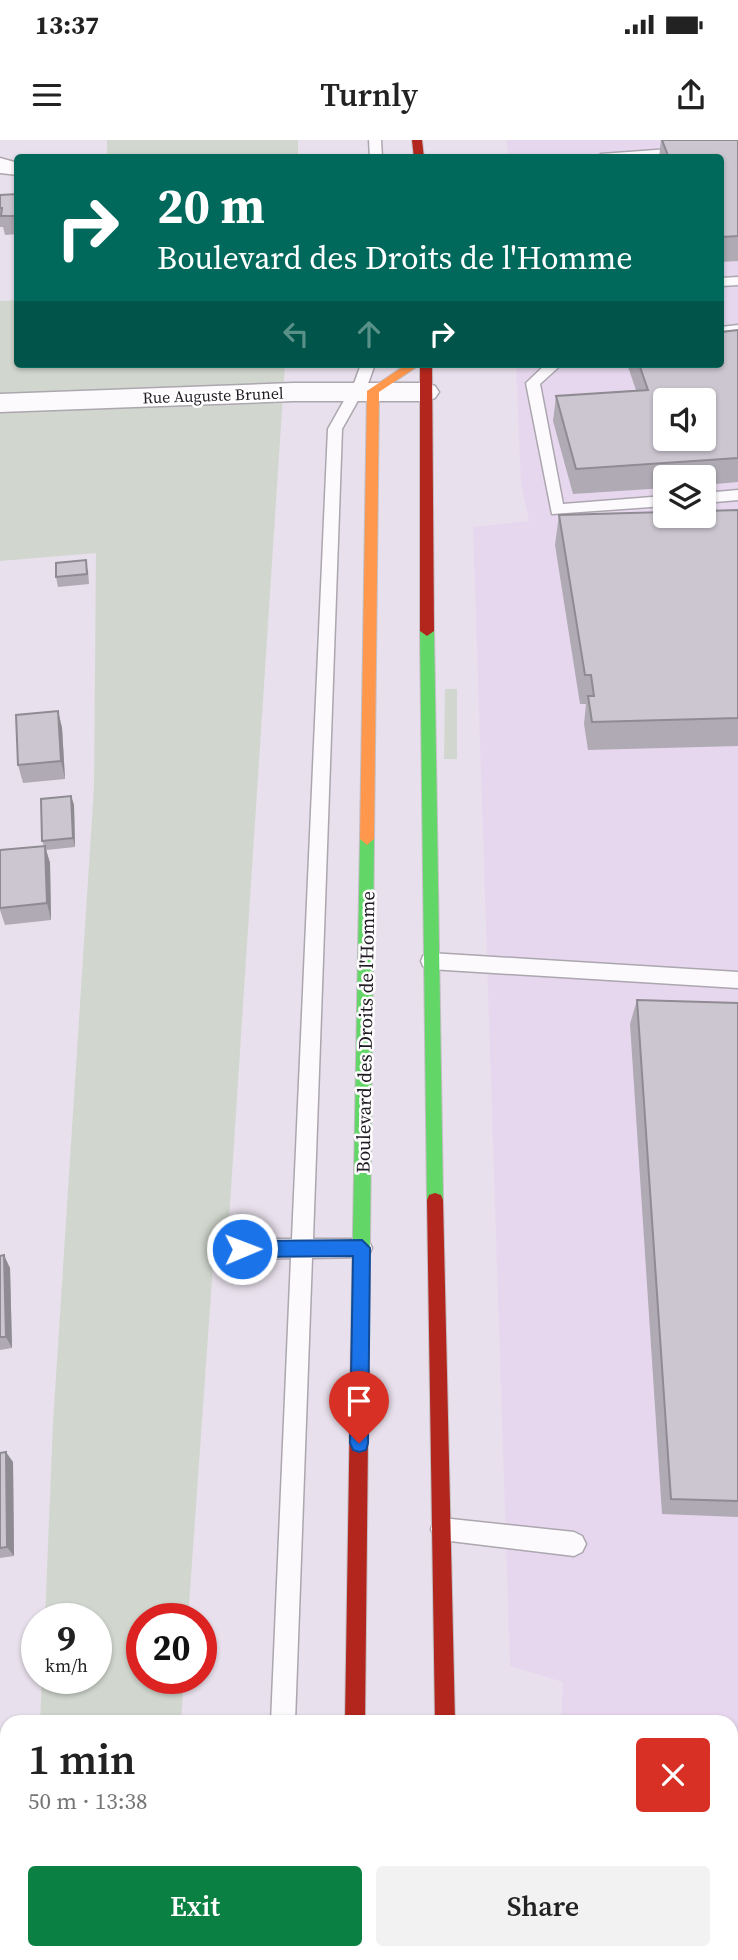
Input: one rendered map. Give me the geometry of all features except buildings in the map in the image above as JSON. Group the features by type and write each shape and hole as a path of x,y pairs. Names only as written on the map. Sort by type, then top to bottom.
{"main road":[{"path":"365,382 404,368"},
{"path":"426,378 430,961 445,1715"},
{"name":"Boulevard des Droits de l'Homme","path":"355,1715 362,1248 365,382"}],"street":[{"name":"Rue Auguste Brunel","path":"0,403 426,378"}],"lane":[{"path":"656,154 697,151"},
{"path":"550,368 533,383 557,510 653,502"},
{"path":"283,1715 335,429 341,410 365,382"},
{"path":"716,497 738,495"},
{"path":"430,961 738,980"},
{"path":"242,1249 362,1248"},
{"path":"442,1529 574,1544"}],"shaded area":[{"path":"107,140 298,140 298,154 107,154"},
{"path":"506,140 738,140 738,1715 561,1715 563,1682 510,1666 473,527 529,521 521,484 516,368 724,368 724,154 506,154"},
{"path":"14,300 14,368 285,368 226,1265 213,1265 189,1603 126,1603 126,1694 183,1694 181,1715 40,1715 41,1694 112,1694 112,1603 46,1603 53,1423 94,787 96,553 0,561 0,301"},
{"path":"445,689 457,689 457,759 444,759"}],"traffic: fast":[{"path":"427,631 435,1200"},
{"path":"360,1341 367,839"}],"traffic: slow":[{"path":"367,839 373,391 409,368"}],"traffic: jam":[{"path":"417,140 419,154"},
{"path":"426,368 427,631"},
{"path":"435,1200 445,1715"},
{"path":"355,1715 360,1341"}],"route":[{"path":"242,1249 362,1248 359,1443"}]}
